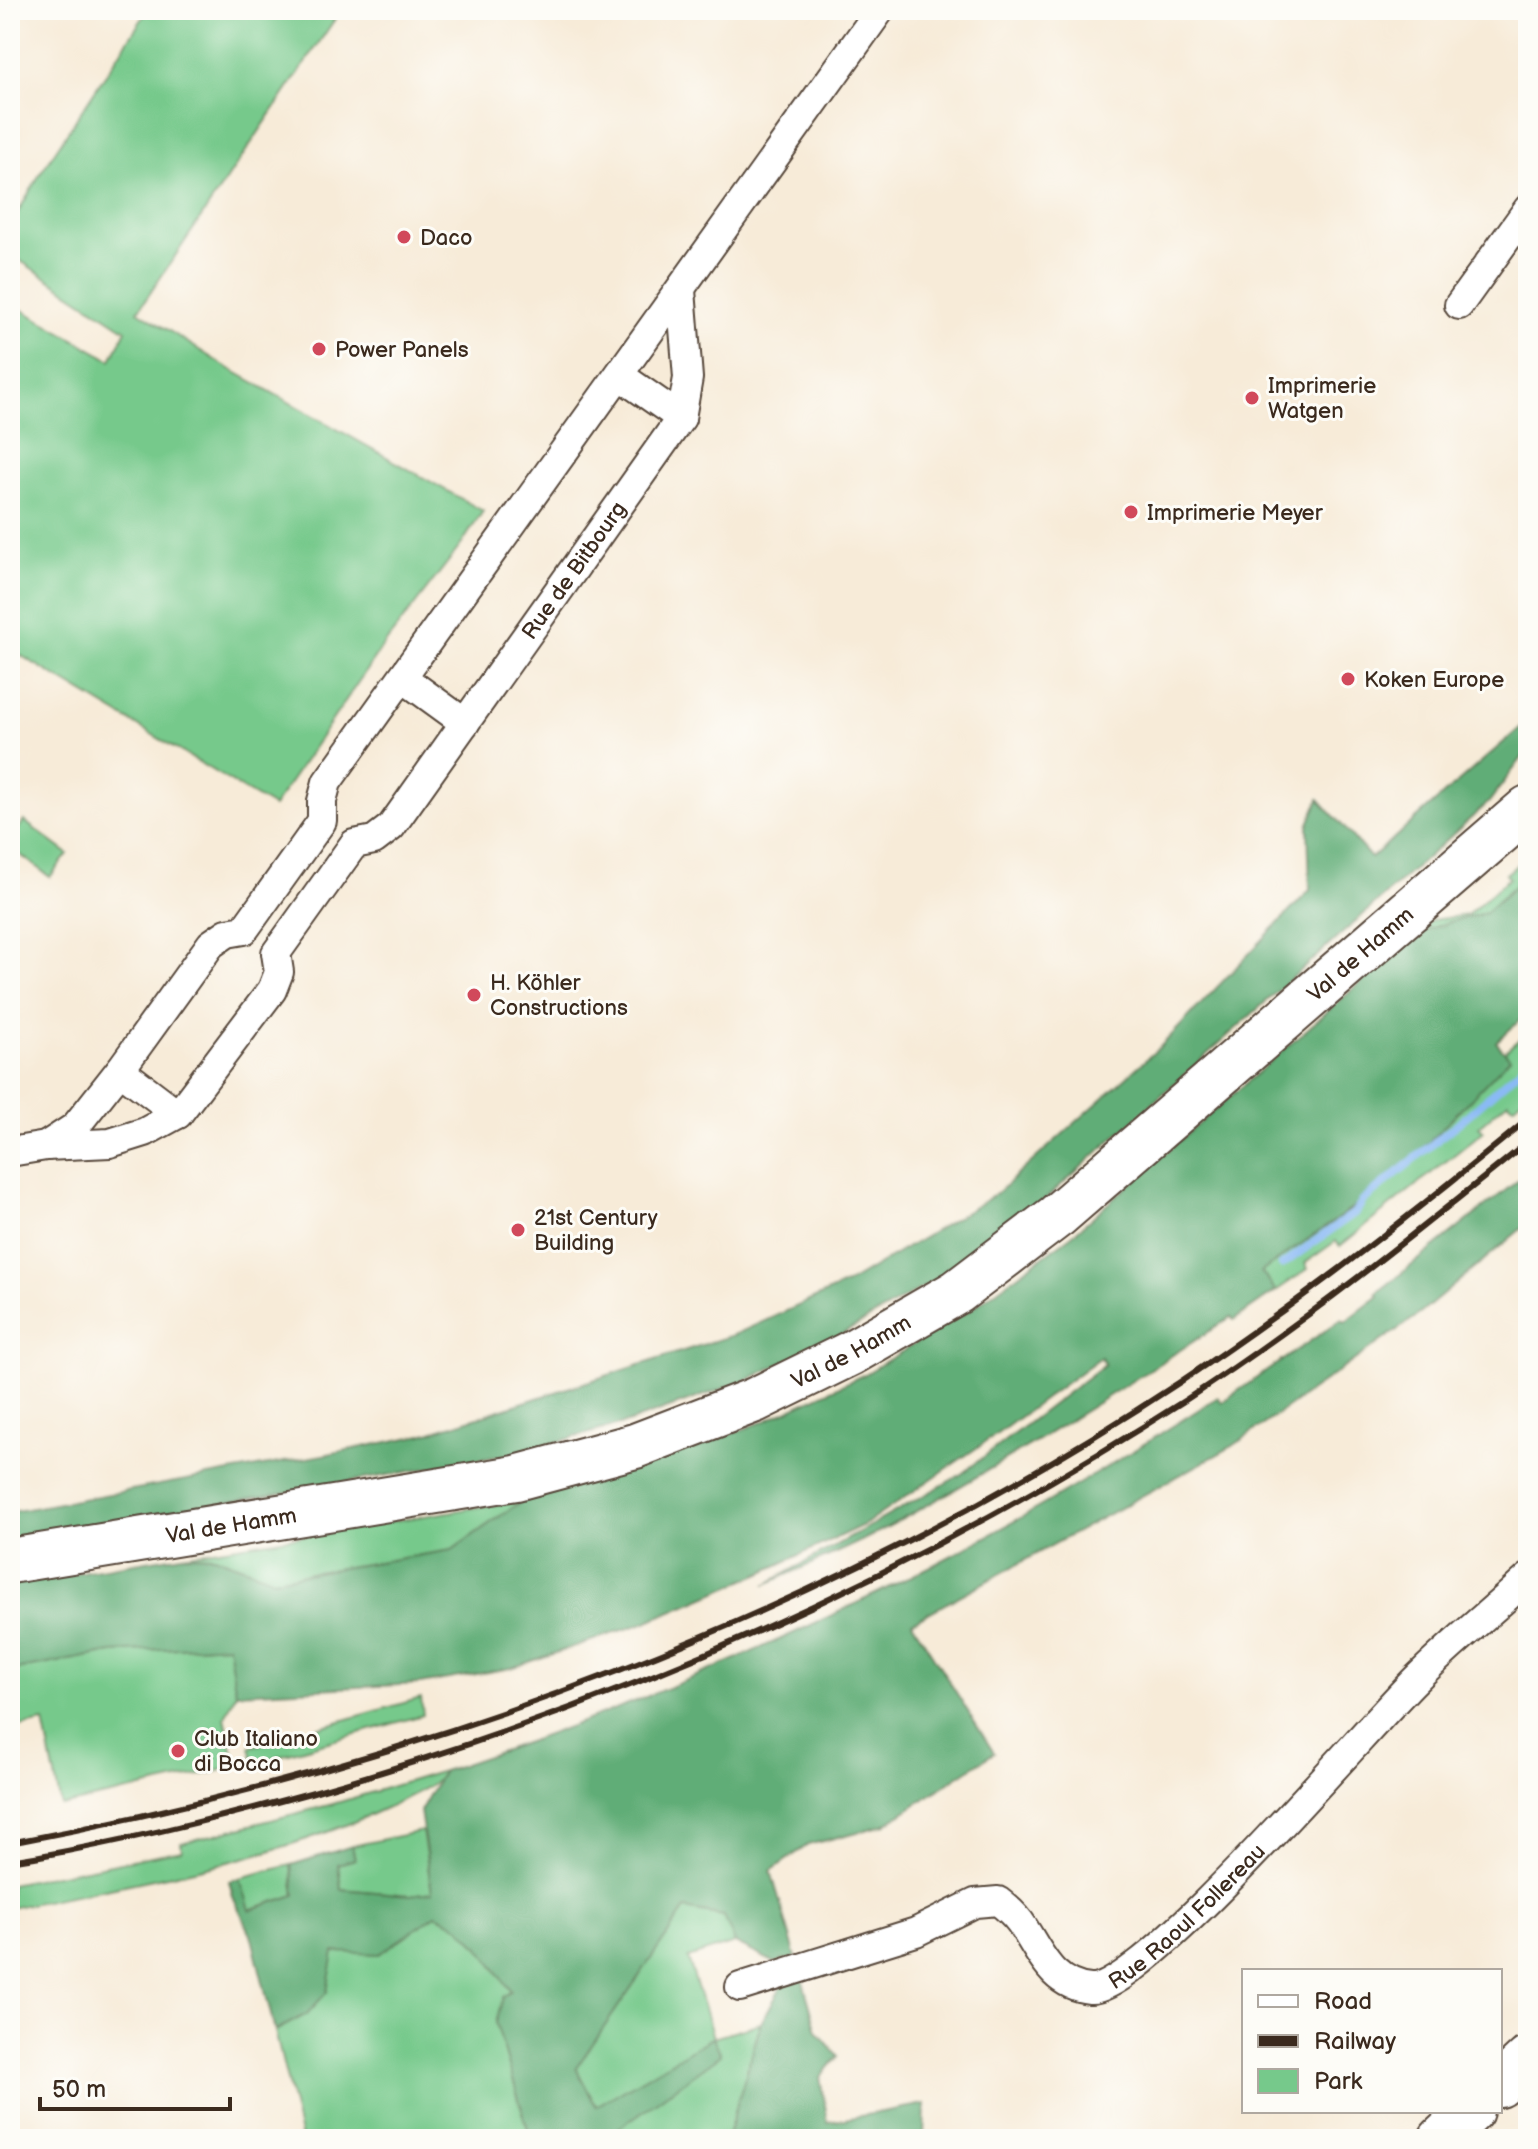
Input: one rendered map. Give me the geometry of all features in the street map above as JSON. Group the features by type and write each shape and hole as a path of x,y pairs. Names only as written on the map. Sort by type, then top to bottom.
{"main road":[{"name":"Val de Hamm","path":"10,1561 516,1478 635,1446 755,1400 851,1353 957,1292 1057,1216 1528,808"},
{"path":"1502,2083 1528,2059"},
{"path":"1441,2139 1469,2113"}],"street":[{"path":"46,1146 75,1127 211,944 227,933 244,930 322,821 322,801 327,782 880,10"},
{"path":"1459,305 1528,209"},
{"name":"Rue de Bitbourg","path":"354,844 374,840 391,827 681,418 688,378 681,290"},
{"path":"619,375 681,418"},
{"path":"403,678 465,723"},
{"path":"10,1152 46,1146 110,1143 145,1132 178,1114 272,990 279,972 276,953 354,844 322,821"},
{"path":"284,875 316,897"},
{"path":"244,930 276,953"},
{"path":"120,1070 178,1114"},
{"name":"Rue Raoul Follereau","path":"740,1987 916,1932 975,1903 998,1901 1018,1918 1050,1971 1070,1985 1094,1990 1116,1980 1205,1905 1416,1679 1528,1578"}],"green space":[{"path":"148,10 341,10 138,311 223,365 483,511 461,545 380,650 273,807 10,649 10,303 111,360 126,330 10,254 10,226 40,174"},
{"path":"1528,721 1528,750 1489,802 1022,1220 946,1274 842,1334 747,1380 627,1423 512,1454 10,1539 10,1512 422,1435 736,1334 846,1284 996,1194 1162,1045 1310,890 1308,826 1319,799 1371,858"},
{"path":"24,821 68,854 50,877 10,847 10,840"},
{"path":"1528,856 1528,874 1485,914 1416,934 1432,920 1467,915 1509,878 1506,874"},
{"path":"1528,874 1528,1013 1496,1042 1510,1058 1410,1162 1363,1201 1261,1272 1276,1291 1234,1320 1231,1317 1008,1458 871,1536 765,1585 960,1475 1105,1364 1101,1357 997,1434 866,1524 641,1624 511,1668 420,1684 236,1693 228,1645 112,1652 10,1671 10,1584 182,1555 214,1556 274,1579 452,1550 523,1500 642,1467 765,1421 865,1374 970,1310 1072,1235 1416,934 1485,913"},
{"path":"1528,1032 1528,1093 1513,1106 1508,1101 1479,1126 1484,1131 1340,1246 1336,1241 1305,1263 1308,1269 1276,1291 1261,1272 1363,1201 1410,1162 1509,1058 1504,1052"},
{"path":"1526,1174 1528,1223 1421,1313 1233,1446 912,1622 994,1753 884,1825 808,1845 771,1871 796,1957 775,1963 735,1943 724,1916 685,1909 576,2068 596,2106 713,2037 721,2055 611,2134 612,2139 531,2139 496,2023 503,1997 511,1991 481,1949 459,1926 436,1915 379,1954 334,1952 327,1992 307,2014 275,2031 251,1934 233,1897 229,1881 240,1878 250,1910 295,1895 291,1865 352,1846 355,1859 338,1864 341,1889 410,1895 432,1892 420,1811 443,1771 634,1702 758,1649 881,1592 1012,1523 1218,1397 1222,1402 1342,1319 1345,1322"},
{"path":"523,1500 452,1550 274,1579 214,1556 182,1555"},
{"path":"229,1645 236,1693 225,1717 236,1767 61,1806 44,1722 10,1729 10,1671 112,1652"},
{"path":"421,1698 423,1715 254,1763 250,1747"},
{"path":"443,1771 436,1781 421,1791 311,1838 160,1878 10,1908 10,1884 182,1850 181,1843 333,1804"},
{"path":"422,1831 432,1892 410,1895 341,1889 338,1864 355,1859 352,1846"},
{"path":"291,1865 295,1895 249,1910 240,1878"},
{"path":"685,1909 724,1916 735,1943 688,1958 713,2037 761,2023 727,2139 612,2139 576,2068"},
{"path":"435,1915 459,1925 481,1949 511,1991 496,2023 531,2139 301,2139 275,2031 307,2014 334,1951 379,1954"},
{"path":"802,1978 817,2031 838,2056 820,2077 828,2122 925,2104 924,2139 727,2139 761,2023 783,1984"}],"waterway":[{"path":"1282,1265 1356,1212 1363,1201 1528,1062"}],"railway":[{"path":"10,1843 165,1810 318,1771 469,1724 618,1671 764,1610 906,1541 1045,1466 1180,1382 1358,1255 1528,1119"},
{"path":"10,1861 198,1822 426,1758 540,1719 763,1629 979,1522 1187,1399 1319,1307 1528,1142"}],"place":[{"name":"Daco","path":"404,237"},
{"name":"Power Panels","path":"319,349"},
{"name":"Imprimerie Watgen","path":"1252,398"},
{"name":"Imprimerie Meyer","path":"1131,512"},
{"name":"Koken Europe","path":"1348,679"},
{"name":"H. Köhler Constructions","path":"474,995"},
{"name":"21st Century Building","path":"518,1230"},
{"name":"Club Italiano di Bocca","path":"178,1751"}]}
